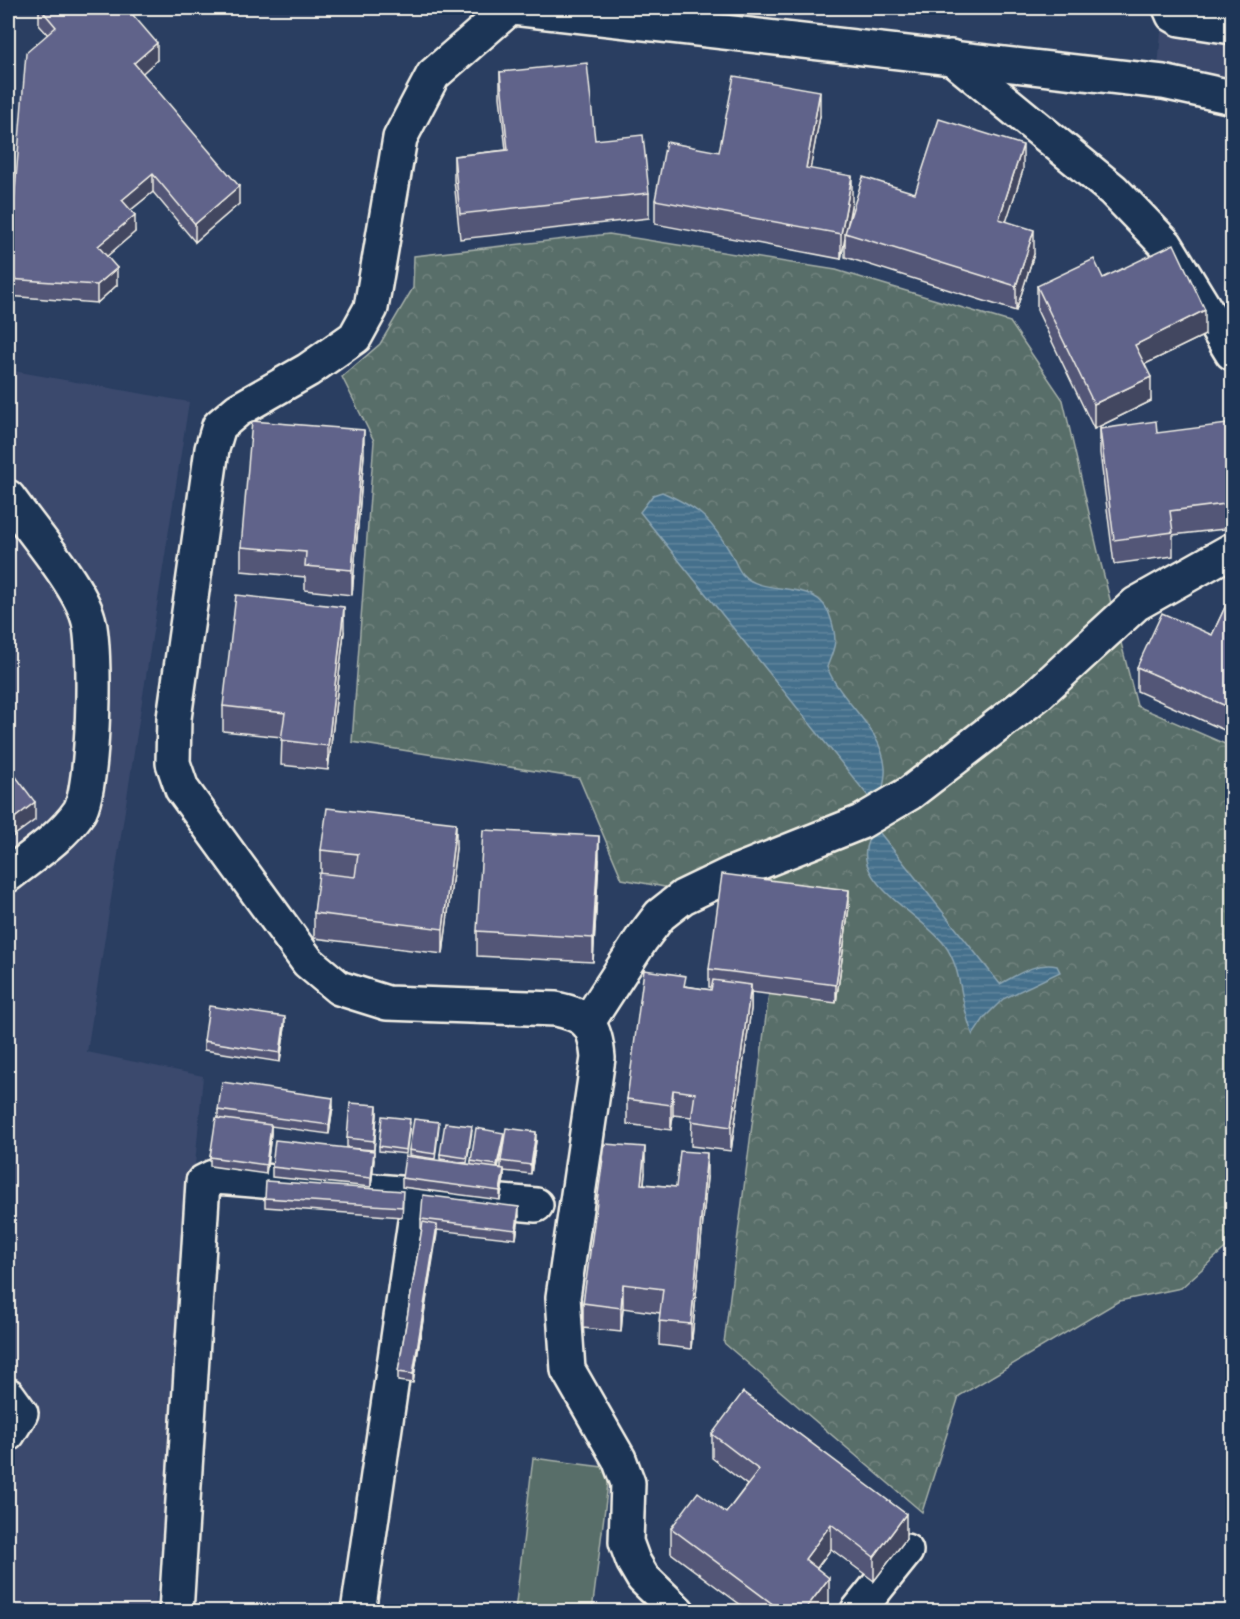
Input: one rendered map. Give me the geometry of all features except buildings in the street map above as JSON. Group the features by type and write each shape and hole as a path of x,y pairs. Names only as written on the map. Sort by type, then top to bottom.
{"street":[{"path":"678,1611 643,1578 633,1561 626,1542 628,1483 619,1459 568,1370 563,1297 598,1058 596,1037 588,1022 573,1013 556,1009 387,1003 339,988 301,952 182,789 172,764 174,718 212,449 219,426 238,410 308,370 355,337 371,308 400,138 411,112 433,75 511,8 1163,82 1233,97"},
{"path":"1170,8 1173,15 1180,19 1233,27"},
{"path":"951,57 1121,198 1166,245 1233,353"},
{"path":"8,497 73,588 88,618 92,695 92,762 80,810 58,837 8,875"},
{"path":"588,1022 641,940 660,915 683,897 733,873 861,822 910,793 1037,695 1136,604 1233,550"},
{"path":"176,1611 203,1182 213,1177 229,1178 536,1206"},
{"path":"358,1611 418,1194"},
{"path":"8,1395 21,1413 8,1434"},
{"path":"857,1611 906,1551"}],"shaded area":[{"path":"1163,8 1232,8 1232,77 1158,68"},
{"path":"8,370 189,402 87,1052 203,1076 155,1611 8,1611"},
{"path":"662,492 701,514 715,529 740,572 752,581 803,592 815,597 825,605 831,619 835,639 827,667 833,680 877,740 882,753 885,771 883,792 872,801 640,512 653,495"},
{"path":"876,828 1000,984 1042,965 1057,966 1060,972 1003,999 985,1017 973,1035 955,965 944,944 886,892 866,862 866,845"}],"green space":[{"path":"609,234 836,270 1010,322 1063,400 1137,706 1232,747 1232,1242 1181,1288 1119,1301 959,1396 922,1512 724,1343 774,954 745,902 622,879 579,778 352,742 374,441 342,377 380,344 413,288 414,256"},
{"path":"533,1458 610,1468 592,1611 515,1611"}]}
